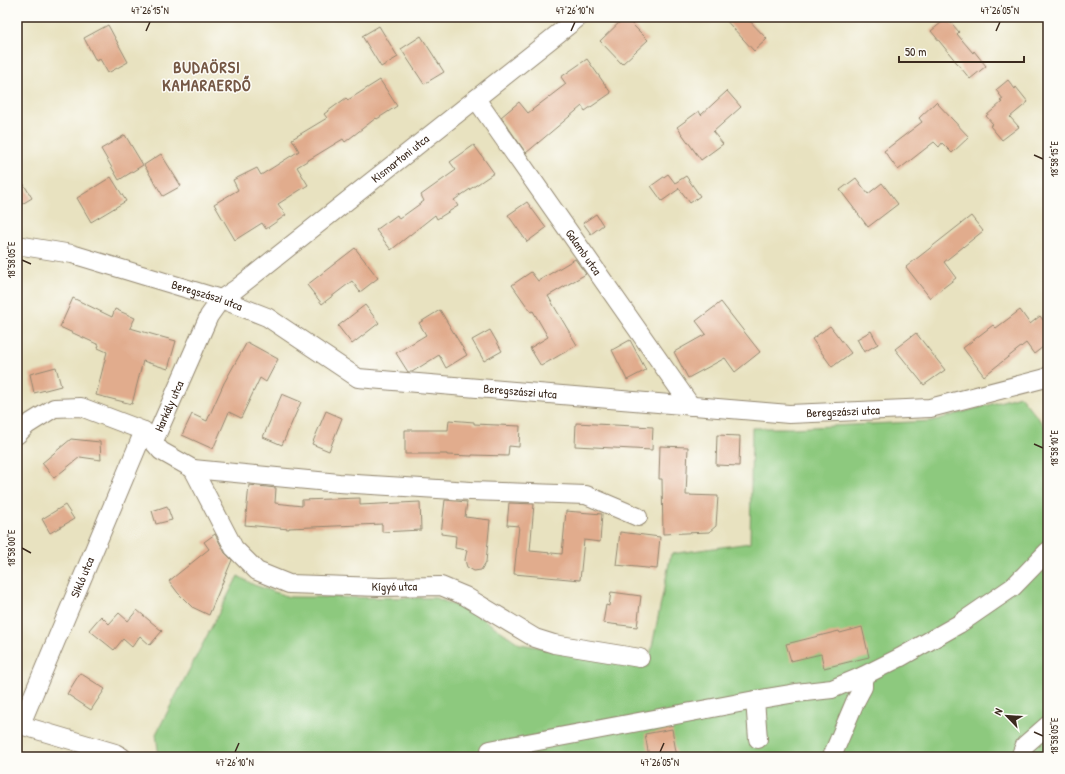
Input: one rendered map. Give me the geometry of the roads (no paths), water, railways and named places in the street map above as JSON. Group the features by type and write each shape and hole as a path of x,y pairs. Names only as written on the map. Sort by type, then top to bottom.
{"street":[{"name":"Kismartoni utca","path":"221,299 236,289 578,17"},
{"name":"Galamb utca","path":"476,99 691,406"},
{"name":"Beregszászi utca","path":"17,245 72,254 221,299 267,317 358,378 789,414 930,408 1046,378 1048,376"},
{"name":"Harkály utca","path":"17,435 27,425 54,408 81,407 149,436 209,316 221,299"},
{"path":"149,436 161,451 193,469 339,483 471,491 586,495 638,517"},
{"name":"Sikló utca","path":"19,724 149,436"},
{"name":"Kígyó utca","path":"193,469 234,548 257,570 289,584 380,587 441,586 465,596 535,638 554,644 640,658"},
{"path":"491,757 490,750 755,700 832,689 901,657 959,624 1013,586 1048,551"},
{"path":"833,757 855,702 863,687 862,676"},
{"path":"755,700 758,739"},
{"path":"19,724 115,752 122,757"},
{"path":"1020,757 1025,745 1048,725"}],"district":[{"name":"BUDAÖRSI KAMARAERDŐ","path":"207,76"}]}
